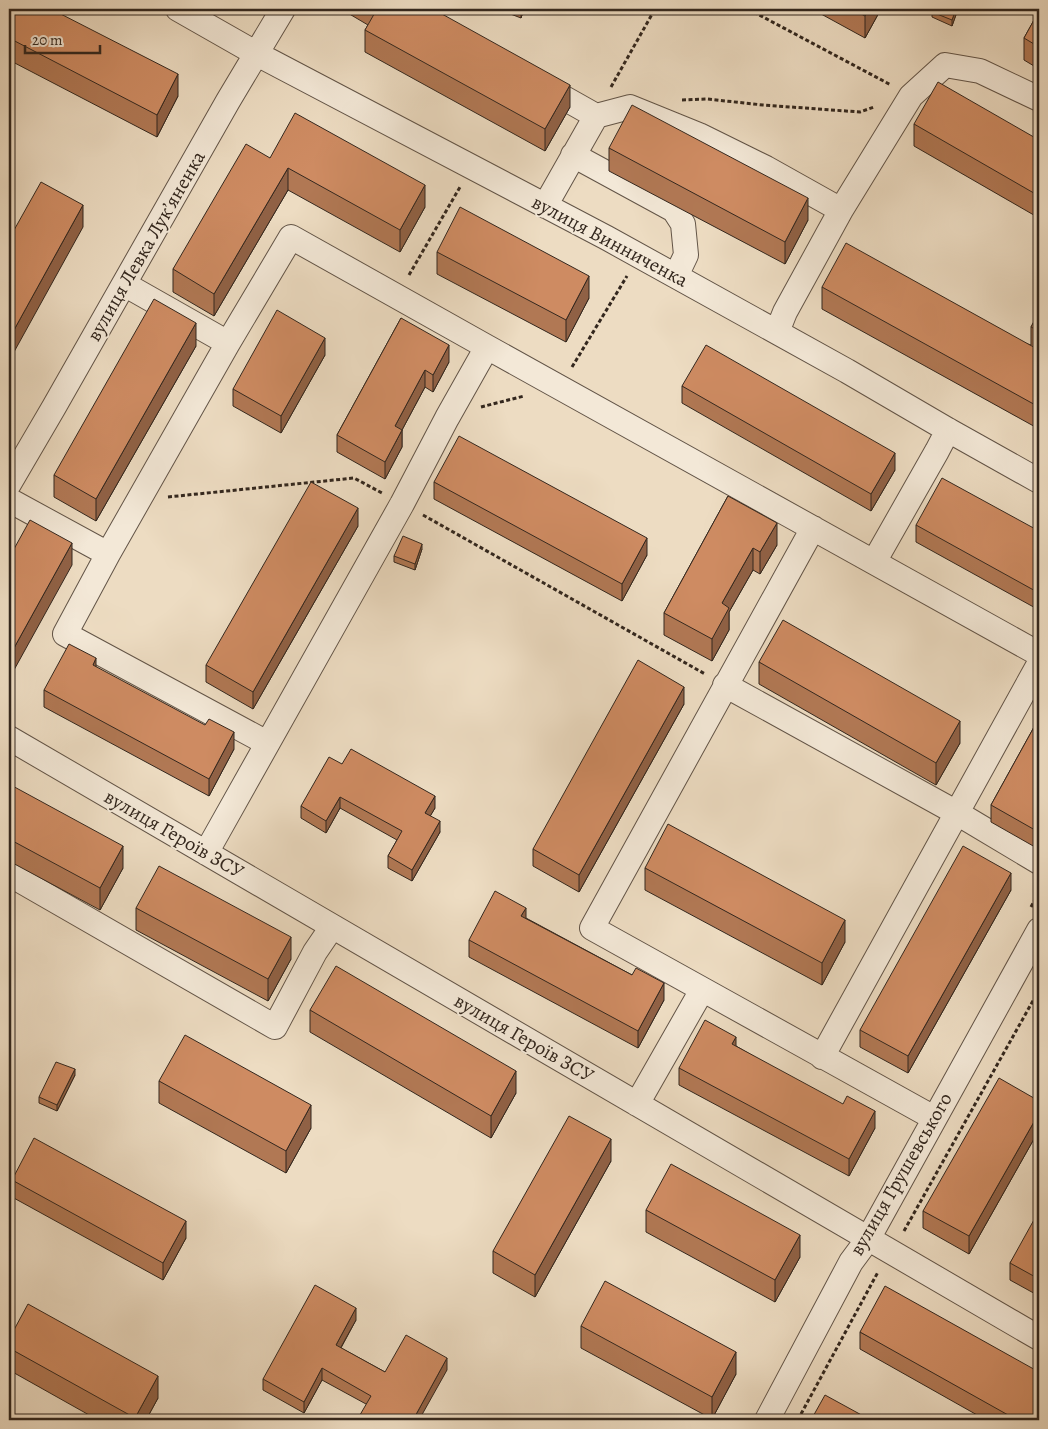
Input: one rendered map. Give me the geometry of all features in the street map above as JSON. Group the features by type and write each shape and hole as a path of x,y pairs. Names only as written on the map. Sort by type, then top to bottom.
{"street":[{"name":"вулиця Винниченка","path":"178,9 257,54 676,276 1039,481"},
{"name":"вулиця Левка Лукʼяненка","path":"9,484 283,9"},
{"path":"777,332 785,312 841,210 911,96 945,65 980,71 1039,99"},
{"path":"520,73 596,116 630,107 700,135 766,168 841,210"},
{"path":"545,206 596,116"},
{"path":"573,155 674,210 683,224 686,255 676,276"},
{"path":"267,743 65,634 108,554 228,343 291,237 1039,654"},
{"path":"124,284 228,343"},
{"path":"206,853 402,504 487,347"},
{"path":"874,562 948,430"},
{"path":"9,500 108,554"},
{"path":"812,528 592,928 934,1118"},
{"path":"822,1057 1039,664"},
{"path":"725,685 957,813 1039,862"},
{"name":"вулиця Героїв ЗСУ","path":"9,738 1039,1338"},
{"path":"9,874 275,1027 315,952 332,926"},
{"name":"вулиця Грушевського","path":"767,1420 851,1262 868,1238 1039,930"},
{"path":"637,1104 702,990"}],"path":[{"path":"596,116 655,9"},
{"path":"748,9 911,96"},
{"path":"674,101 707,99 860,112 911,96"},
{"path":"396,296 461,185"},
{"path":"144,491 166,498 354,478 725,685"},
{"path":"797,1420 875,1277 892,1253 1039,990"}],"building":[{"path":"9,9 51,9 178,74 157,115 9,38"},
{"path":"377,9 433,9 570,85 545,129 365,30"},
{"path":"852,9 869,9 865,16"},
{"path":"933,9 956,9 952,20 932,12"},
{"path":"1039,11 1039,47 1024,38"},
{"path":"938,82 1039,140 1039,196 914,124"},
{"path":"632,105 808,198 785,242 609,148"},
{"path":"295,113 425,185 400,230 288,168 214,294 173,269 246,144 270,158"},
{"path":"41,182 83,205 9,339 9,239"},
{"path":"460,207 589,276 566,320 437,252"},
{"path":"846,243 1039,350 1039,407 822,287"},
{"path":"154,299 196,323 96,499 54,475"},
{"path":"277,310 325,338 281,416 233,389"},
{"path":"1039,312 1039,331 1031,327"},
{"path":"401,318 449,345 433,375 425,370 395,426 402,430 385,462 337,435"},
{"path":"706,345 895,453 871,494 682,386"},
{"path":"459,436 647,538 622,584 434,482"},
{"path":"942,478 1039,531 1039,593 916,525"},
{"path":"311,482 358,508 253,692 206,665"},
{"path":"728,496 777,523 760,552 753,548 722,603 729,608 712,639 664,613"},
{"path":"30,520 72,543 9,657 9,558"},
{"path":"403,536 422,544 415,564 394,556"},
{"path":"783,620 960,721 936,763 759,662"},
{"path":"69,644 96,658 93,665 205,725 209,719 234,732 209,779 44,690"},
{"path":"638,660 684,687 579,875 533,849"},
{"path":"1039,718 1039,822 1035,830 991,805"},
{"path":"351,749 435,796 425,813 440,821 412,870 388,856 402,831 340,797 326,821 301,806 329,757 342,764"},
{"path":"9,784 123,846 100,888 9,839"},
{"path":"668,824 845,920 822,963 645,868"},
{"path":"963,846 1011,873 908,1056 860,1030"},
{"path":"159,866 291,937 268,979 136,908"},
{"path":"495,891 526,908 521,916 632,975 636,968 664,983 638,1031 469,940"},
{"path":"336,966 516,1071 491,1116 310,1010"},
{"path":"705,1020 736,1037 732,1044 843,1104 847,1096 875,1111 849,1159 679,1068"},
{"path":"185,1035 311,1105 286,1151 159,1081"},
{"path":"56,1062 75,1069 57,1105 39,1097"},
{"path":"999,1078 1039,1101 1039,1113 969,1236 923,1211"},
{"path":"569,1116 611,1139 535,1275 493,1251"},
{"path":"34,1138 186,1221 163,1263 12,1180"},
{"path":"671,1164 800,1235 775,1280 646,1210"},
{"path":"1035,1218 1039,1220 1039,1279 1010,1263"},
{"path":"605,1281 736,1352 712,1397 581,1326"},
{"path":"315,1285 356,1308 336,1345 385,1372 406,1335 447,1358 413,1420 357,1420 371,1396 322,1368 304,1402 263,1379"},
{"path":"885,1286 1039,1372 1039,1410 1033,1420 1017,1420 860,1332"},
{"path":"28,1304 158,1376 135,1418 9,1348 9,1339"},
{"path":"825,1395 867,1418 866,1420 811,1420"}]}
